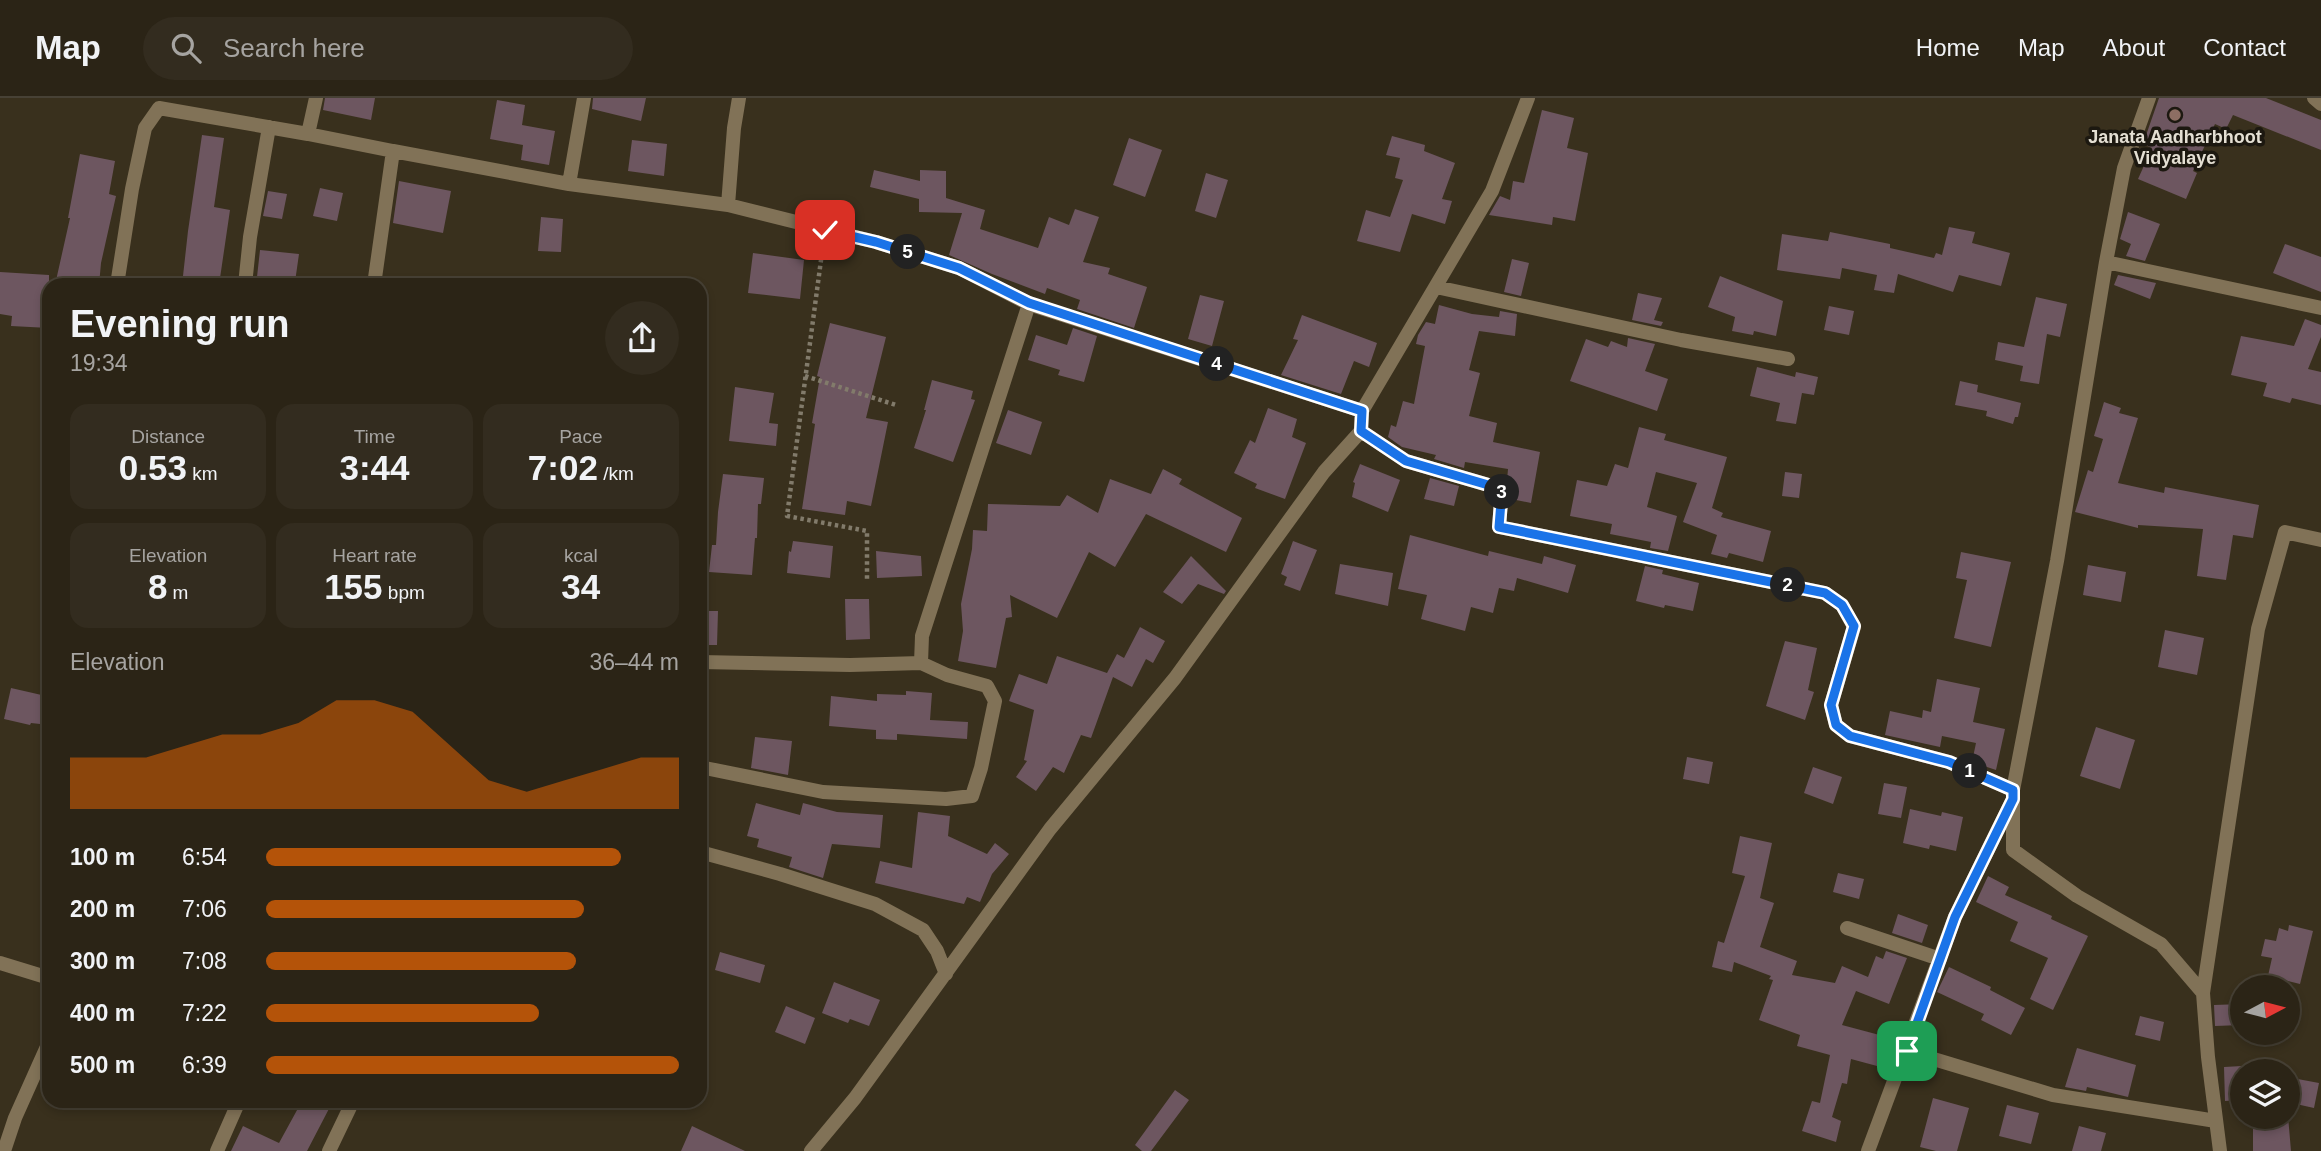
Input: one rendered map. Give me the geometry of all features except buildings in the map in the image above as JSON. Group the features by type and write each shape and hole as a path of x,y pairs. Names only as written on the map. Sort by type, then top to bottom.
{"street":[{"path":"308,134 316,98"},
{"path":"569,184 584,98"},
{"path":"728,205 739,98"},
{"path":"811,1151 855,1098 1050,828 1175,678 1324,472 1361,431 1362,411 1492,191 1528,98"},
{"path":"2149,98 2124,168 2106,262 2057,561 2013,794 2013,850 2077,896 2161,944 2203,993"},
{"path":"2314,98 2321,104"},
{"path":"118,278 145,128 159,103 269,127 569,184 728,205 876,242 959,268 1029,303 1362,411"},
{"path":"246,278 269,127"},
{"path":"375,278 393,151"},
{"path":"2106,262 2321,308"},
{"path":"1436,287 1681,340 1788,359"},
{"path":"921,663 922,636 1029,303"},
{"path":"1361,431 1406,461 1502,489 1499,527 1825,593 1842,605 1854,626 1831,705 1836,725 1850,736 1949,762 2013,794"},
{"path":"2220,1151 2203,993 2258,629 2285,532 2321,540"},
{"path":"707,662 850,666 921,663 947,675 987,686 995,701 981,768 972,796 946,799 822,792 707,768"},
{"path":"1868,1151 1955,917 2013,794"},
{"path":"707,854 875,904 923,930 937,951 946,974"},
{"path":"1847,929 1940,959"},
{"path":"0,963 42,976"},
{"path":"1907,1051 2053,1095 2216,1121"},
{"path":"4,1151 15,1118 42,1058"},
{"path":"217,1151 236,1108"},
{"path":"329,1151 350,1108"}],"path":[{"path":"825,230 787,516 867,531 867,580"},
{"path":"805,376 896,405"}],"place":[{"name":"Janata Aadharbhoot Vidyalaye","path":"2175,115"}],"route":[{"path":"825,230 876,242 959,268 1029,303 1362,411 1361,431 1406,461 1502,489 1499,527 1825,593 1842,605 1854,626 1831,705 1836,725 1850,736 1949,762 2013,790 2013,799 1955,917 1907,1051"}]}
